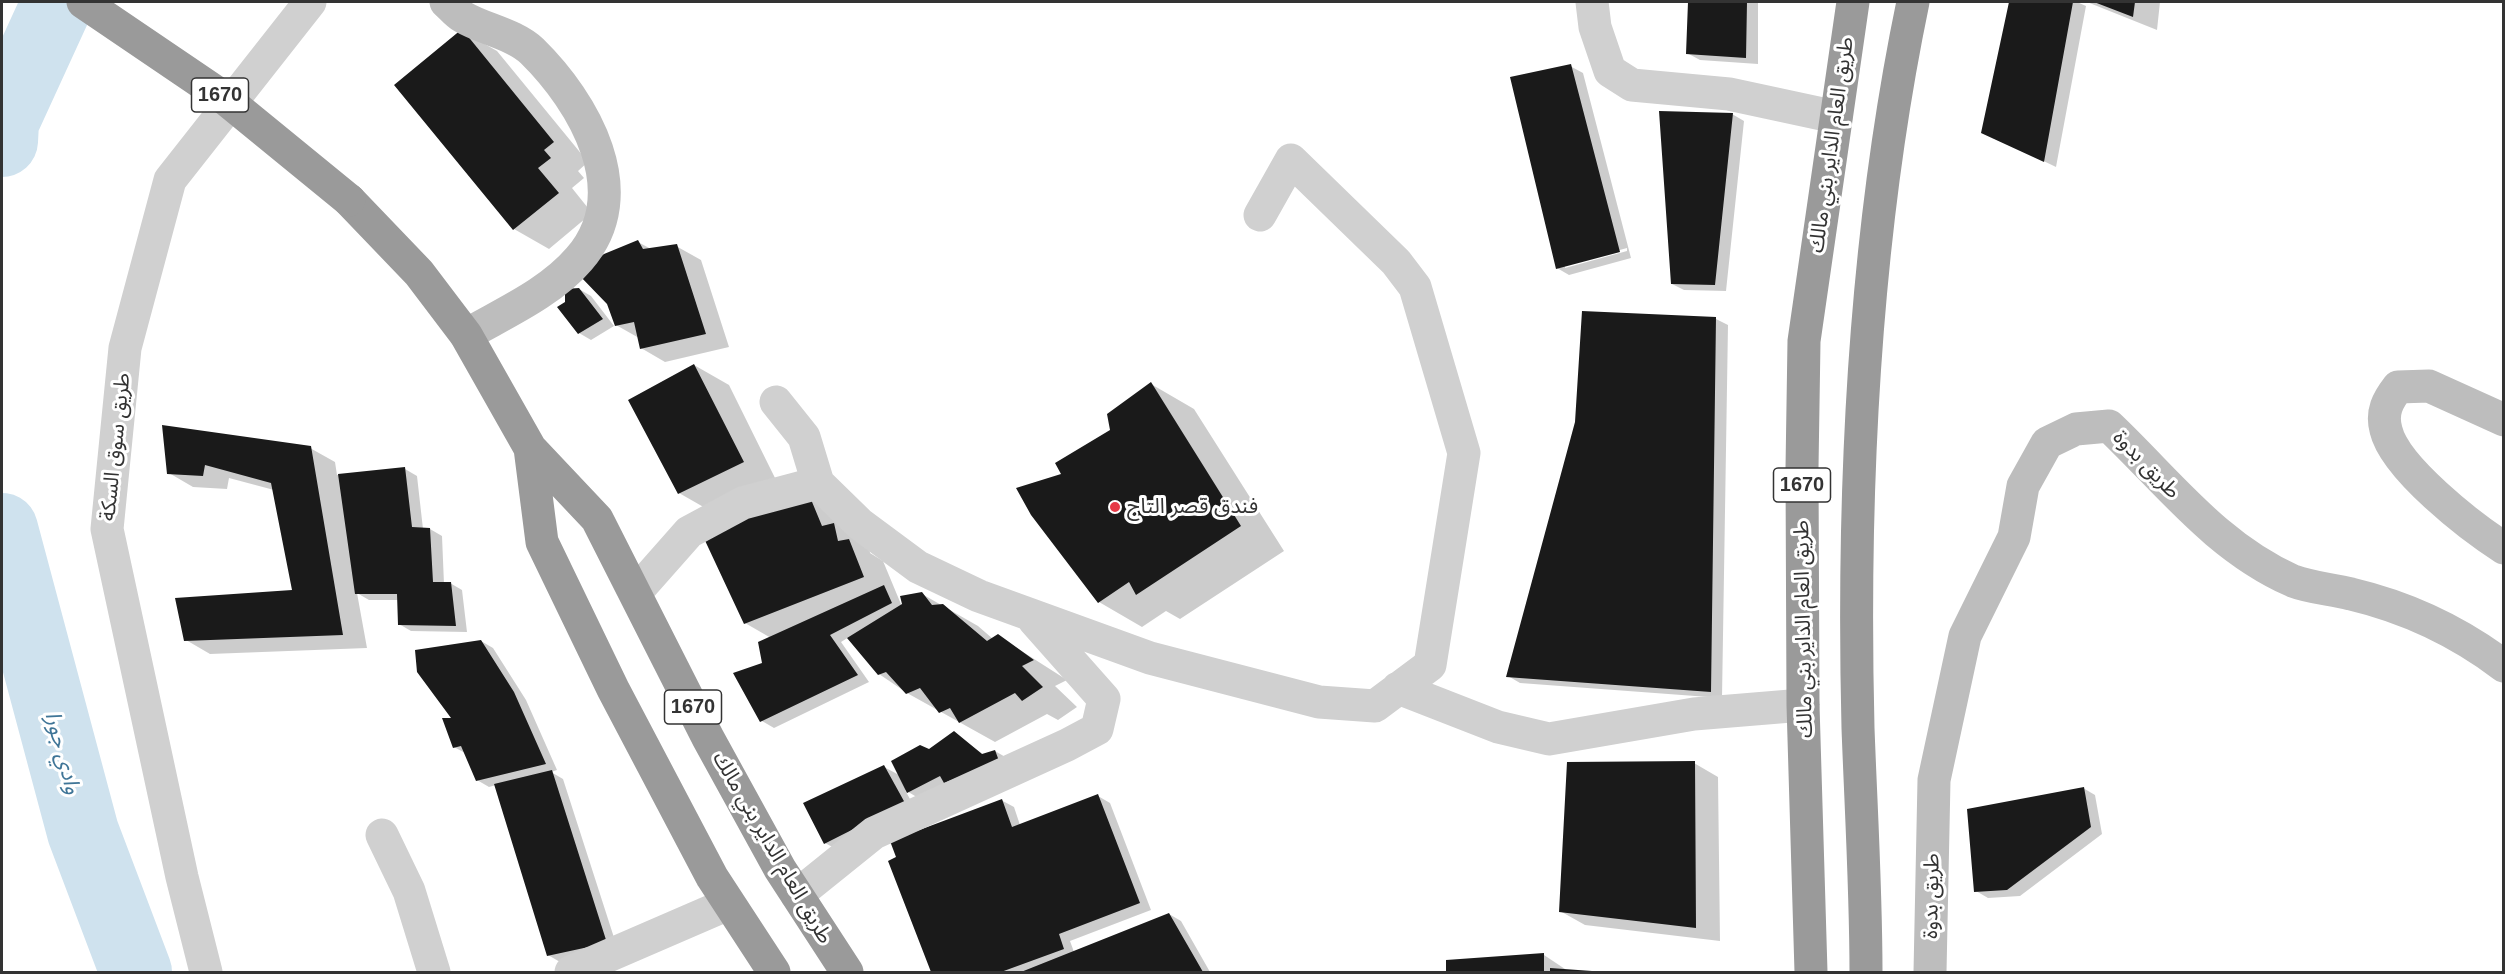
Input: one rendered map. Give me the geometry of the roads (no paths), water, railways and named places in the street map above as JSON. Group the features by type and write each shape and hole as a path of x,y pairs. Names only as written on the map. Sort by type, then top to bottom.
{"highway":[{"name":"طريق العام الداير بني مالك","path":"83,2 223,97 349,200 419,273 466,335 530,448 597,519 636,592 713,748 780,869 848,972"},
{"name":"طريق العام الداير بني مالك","path":"1811,972 1803,705 1804,341 1854,2"},
{"name":"1670","path":"1866,972 1858,727 1859,558 1864,376 1874,258 1904,46 1913,2"},
{"name":"طريق العام الداير بني مالك","path":"530,448 542,542 618,699 728,904 774,972"}],"street":[{"name":"طريق سوق السكة","path":"206,972 182,878 107,529 125,348 170,180 310,2"},
{"path":"446,2 462,16 530,49 569,93 595,140 605,178 603,219 580,259 541,292 466,335"},
{"path":"1592,2 1595,27 1610,71 1632,85 1729,94 1836,117"},
{"path":"776,402 804,437 818,483 860,524 918,567 1030,616 1150,658 1319,702 1375,706 1430,665 1464,453 1415,287 1396,262 1291,159 1260,215"},
{"path":"2504,420 2429,386 2398,387 2385,404 2386,430 2422,483 2504,548"},
{"name":"طريق بدوة","path":"1930,972 1934,780 1965,636 2014,537 2023,486 2047,443 2076,429 2109,426 2179,499 2220,537 2259,562 2295,582 2354,594 2439,625 2484,650 2504,666"},
{"path":"636,592 689,532 743,503 818,483"},
{"path":"797,895 874,833 1067,745 1097,729 1104,699 1030,616"},
{"path":"1398,688 1498,727 1549,739 1694,714 1803,705"},
{"path":"382,835 410,891 434,972"},
{"path":"571,972 728,904"}],"waterway":[{"name":"وادي جورا","path":"2,141 3,122 58,2"},
{"name":"وادي جورا","path":"2,529 83,832 136,972"}],"place":[{"name":"فندق قصر التاج","path":"1115,507"}]}
